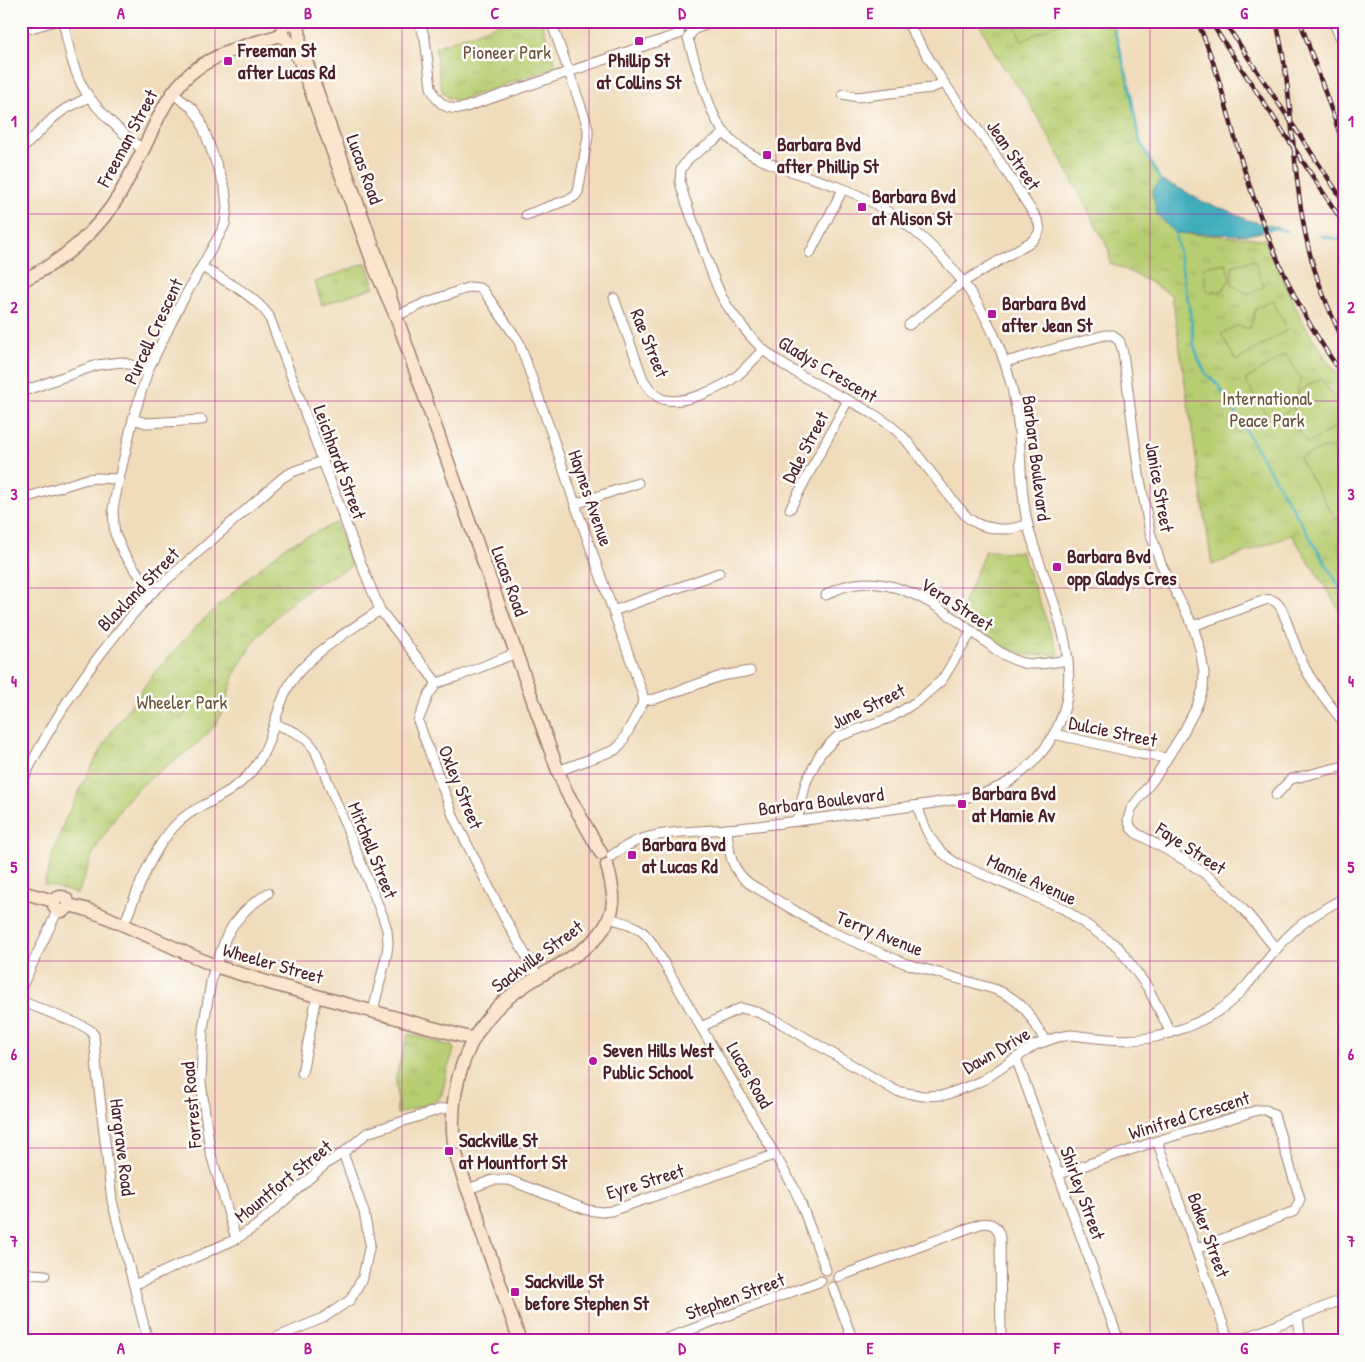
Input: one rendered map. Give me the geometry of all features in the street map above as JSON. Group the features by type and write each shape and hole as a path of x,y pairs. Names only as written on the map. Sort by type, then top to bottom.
{"street":[{"path":"21,31 55,21"},
{"path":"63,21 71,58 80,82 89,97 113,125 143,150"},
{"path":"419,21 425,39 431,86 436,100 443,106 452,109 463,108 685,30 716,21"},
{"path":"526,215 575,196 580,188 588,129 551,21"},
{"name":"Jean Street","path":"906,21 944,83 993,151 1040,225 1039,233 1032,241 962,282"},
{"path":"1333,21 1344,46"},
{"path":"289,22 283,28 290,37"},
{"name":"Barbara Boulevard","path":"606,858 627,845 661,835 797,821 918,806 976,796 1018,776 1044,750 1062,717 1067,700 1069,681 1065,640 1033,545 1022,495 1016,405 1005,362 985,316 962,282 937,251 912,229 882,208 843,189 756,158 724,133 712,110 685,30"},
{"name":"Freeman Street","path":"21,281 56,262 97,224 119,194 172,93 192,72 229,52 290,37"},
{"name":"Lucas Road","path":"290,37 300,44 558,771 566,791 606,858 613,895 613,904 609,918 638,928 648,936 800,1201 826,1270"},
{"path":"843,94 857,97 932,88 944,83"},
{"name":"Purcell Crescent","path":"152,593 124,554 115,534 113,509 133,419 148,370 179,307 225,224 227,207 225,188 200,119 192,108 172,93"},
{"path":"21,150 64,109 89,97"},
{"name":"Gladys Crescent","path":"724,133 689,158 681,169 680,182 712,275 723,298 740,322 763,350 778,361 812,382 848,400 898,431 954,502 974,522 998,529 1010,529 1028,525"},
{"path":"810,253 843,189"},
{"name":"Leichhardt Street","path":"202,266 250,297 269,316 380,610 437,683"},
{"path":"909,325 962,282"},
{"name":"Haynes Avenue","path":"396,316 470,287 479,288 487,294 519,342 644,700"},
{"name":"Rae Street","path":"614,298 648,388 661,398 678,400 718,388 740,374 763,350"},
{"name":"Janice Street","path":"1005,362 1105,335 1112,335 1120,342 1127,379 1144,506 1150,532 1162,564 1193,626 1204,673 1203,689 1197,706 1156,776 1131,809 1128,820"},
{"path":"21,392 97,365 121,362 148,370"},
{"name":"Dale Street","path":"790,509 848,400"},
{"path":"133,419 146,422 202,420"},
{"name":"Blaxland Street","path":"22,782 46,736 88,668 152,593 282,478 292,472 323,461"},
{"path":"21,499 87,479 119,479"},
{"path":"575,504 638,483"},
{"path":"21,563 21,578"},
{"path":"613,611 719,573"},
{"name":"Vera Street","path":"826,594 835,589 853,584 882,584 902,589 937,607 1002,653 1022,662 1033,664 1068,660"},
{"path":"1193,626 1265,600 1274,600 1282,610 1309,676 1322,697 1344,723"},
{"path":"124,925 139,888 163,839 188,814 227,792 244,780 255,767 276,724 286,693 299,671 321,651 380,610"},
{"name":"June Street","path":"797,821 806,782 820,754 837,736 892,717 919,700 942,680 972,631"},
{"path":"437,683 516,653"},
{"path":"558,771 608,753 618,747 642,707 644,700 655,699 721,676 750,671"},
{"name":"Oxley Street","path":"437,683 428,694 418,721 454,818 503,915 538,977"},
{"name":"Mitchell Street","path":"276,724 300,735 314,750 383,917 387,930 387,953 373,1011"},
{"name":"Dulcie Street","path":"1054,734 1166,758"},
{"path":"1276,795 1291,779 1344,766"},
{"name":"Mamie Avenue","path":"918,806 927,834 940,851 950,859 1064,909 1118,947 1148,988 1171,1033"},
{"name":"Faye Street","path":"1128,820 1131,828 1136,833 1193,866 1215,882 1242,907 1276,949"},
{"name":"Terry Avenue","path":"728,829 732,863 740,875 750,884 827,930 895,959 994,988 1006,994 1026,1010 1045,1041"},
{"name":"Wheeler Street","path":"21,892 60,905 85,909 215,966 473,1039"},
{"name":"Forrest Road","path":"236,1239 210,1151 201,1082 203,1029 208,994 215,966 226,937 233,925 250,906 268,893"},
{"name":"Dawn Drive","path":"701,1027 741,1008 757,1012 779,1022 896,1091 923,1096 945,1095 985,1079 1029,1049 1058,1037 1072,1035 1138,1039 1155,1037 1171,1033 1207,1018 1223,1008 1246,986 1276,949 1296,929 1320,911 1344,898"},
{"path":"21,988 60,905"},
{"name":"Sackville Street","path":"520,1341 480,1228 480,1222 455,1147 453,1108 459,1073 473,1039 497,1008 515,992 582,951 602,931 609,918"},
{"path":"302,1073 317,996"},
{"name":"Hargrave Road","path":"21,1000 81,1025 90,1030 94,1035 112,1201 148,1341"},
{"name":"Shirley Street","path":"1016,1058 1119,1341"},
{"name":"Mountfort Street","path":"134,1285 236,1239 256,1226 327,1163 343,1153 367,1133 441,1109 453,1108"},
{"name":"Winifred Crescent","path":"1059,1174 1258,1110 1266,1110 1274,1115 1300,1199 1295,1211 1196,1249"},
{"name":"Baker Street","path":"1158,1141 1229,1341"},
{"path":"268,1341 323,1318 350,1300 363,1277 370,1244 364,1212 343,1153"},
{"name":"Eyre Street","path":"468,1189 493,1180 509,1180 587,1210 602,1212 722,1174 774,1155"},
{"name":"Sackville Street","path":"480,1222 484,1226 527,1341"},
{"path":"838,1277 976,1225 988,1223 996,1226 1000,1232 1001,1341"},
{"path":"21,1270 30,1274 45,1275"},
{"path":"826,1270 832,1270 838,1277 838,1282 833,1287 827,1287 821,1281 821,1276 826,1270"},
{"name":"Stephen Street","path":"660,1341 821,1281"},
{"path":"833,1287 853,1341"},
{"path":"1237,1341 1344,1299"},
{"path":"1298,1317 1301,1341"}],"green space":[{"name":"Pioneer Park","path":"507,21 541,21 555,61 554,66 460,100 446,96 440,83 435,47"},
{"name":"International Peace Park","path":"978,21 1112,21 1129,84 1139,139 1160,180 1175,233 1264,239 1304,324 1329,363 1344,382 1344,617 1292,535 1212,565 1172,295 1139,276 1110,263 1109,250 1052,142 1027,99 998,59"},
{"path":"1013,21 1062,21 1022,41"},
{"path":"1254,260 1264,287 1248,294 1232,285 1232,266"},
{"path":"366,263 374,287 322,305 315,282"},
{"path":"1226,263 1230,279 1222,291 1207,292 1204,267"},
{"path":"1272,300 1288,330 1236,361 1221,334 1236,326 1250,328 1256,308"},
{"path":"1286,354 1301,379 1292,408 1271,422 1245,380"},
{"path":"1321,378 1344,413 1344,421 1307,444 1292,420 1299,391"},
{"path":"1344,448 1344,516 1336,520 1299,458 1321,449"},
{"name":"Wheeler Park","path":"336,523 351,566 311,587 281,611 256,638 236,671 223,710 215,726 195,746 136,790 123,805 93,853 78,894 44,884 65,820 87,775 112,731 155,672 197,626 248,578 286,546"},
{"path":"985,551 1021,552 1059,654 1027,655 1004,647 959,615"},
{"path":"176,697 190,706 180,720 167,711"},
{"path":"408,1034 452,1046 454,1050 442,1094 438,1100 397,1114 396,1076"}],"water":[{"path":"1160,180 1181,189 1207,204 1227,210 1247,220 1281,228 1247,235 1175,233 1157,214 1152,192"}],"waterway":[{"path":"1112,21 1129,84 1139,139 1161,181"},
{"path":"1274,228 1287,231"},
{"path":"1175,232 1190,311 1194,346 1199,360 1206,374 1219,386 1344,594"},
{"path":"1321,236 1342,240"}],"railway":[{"path":"1197,21 1217,74 1251,191 1272,246 1311,326 1344,376"},
{"path":"1210,21 1344,224"},
{"path":"1224,21 1344,202"},
{"path":"1276,21 1286,77 1302,218 1308,246 1323,295 1344,342"},
{"path":"1300,21 1344,146"}],"place":[{"name":"Phillip St at Collins St","path":"639,41"},
{"name":"Freeman St after Lucas Rd","path":"228,61"},
{"name":"Barbara Bvd after Phillip St","path":"767,155"},
{"name":"Barbara Bvd at Alison St","path":"862,207"},
{"name":"Barbara Bvd after Jean St","path":"992,314"},
{"name":"Barbara Bvd opp Gladys Cres","path":"1057,567"},
{"name":"Barbara Bvd at Mamie Av","path":"962,804"},
{"name":"Barbara Bvd at Lucas Rd","path":"632,855"},
{"name":"Seven Hills West Public School","path":"593,1061"},
{"name":"Sackville St at Mountfort St","path":"449,1151"},
{"name":"Sackville St before Stephen St","path":"515,1292"}]}
